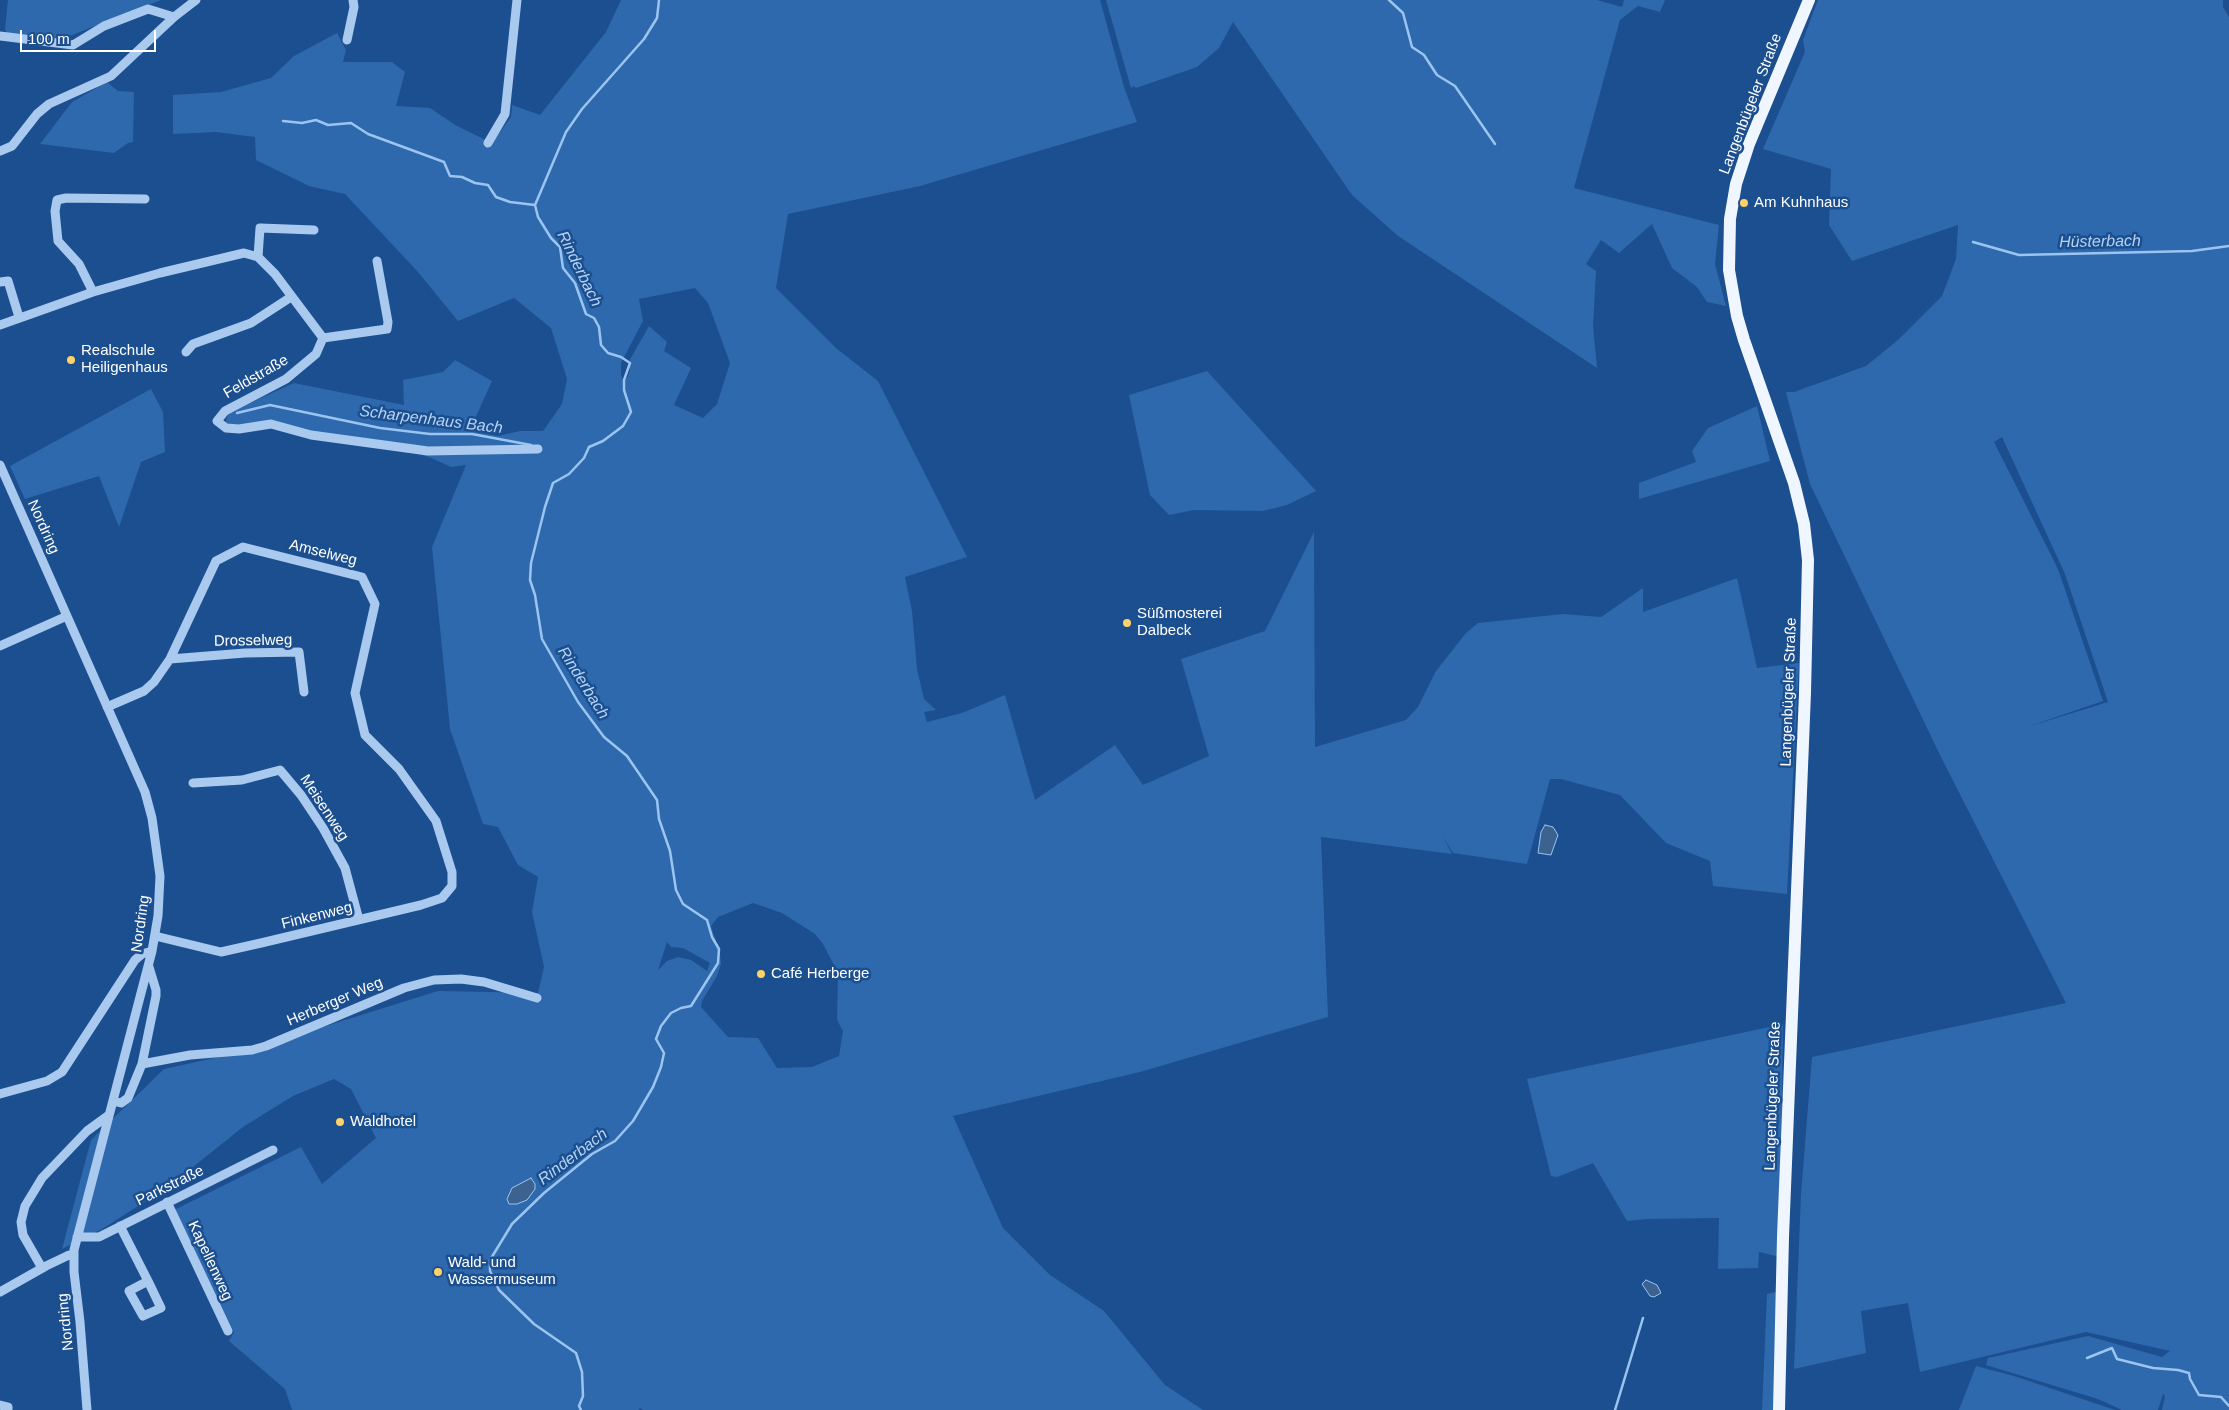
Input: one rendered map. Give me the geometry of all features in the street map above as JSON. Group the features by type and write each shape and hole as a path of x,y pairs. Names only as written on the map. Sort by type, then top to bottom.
{"main road":[{"name":"Langenbügeler Straße","path":"1779,1410 1783,1237 1805,693 1808,560 1804,524 1794,483 1737,316 1729,270 1730,228 1736,184 1749,144 1809,0"}],"street":[{"path":"0,151 12,146 37,114 48,104 111,76 174,17 196,0"},
{"path":"347,40 354,7 353,0"},
{"path":"488,143 505,114 517,0"},
{"path":"0,36 73,45 104,26 148,9 174,17"},
{"path":"93,292 80,264 58,241 55,211 57,200 66,198 144,198"},
{"path":"258,257 260,228 314,230"},
{"path":"0,326 93,292 160,273 244,253 258,257 275,274 323,338 387,329 388,322 377,261"},
{"path":"0,282 8,281 19,318"},
{"path":"186,352 193,344 251,323 291,297"},
{"name":"Feldstraße","path":"323,338 316,354 286,379 225,411 218,421 226,428 239,429 271,424 311,435 428,451 538,449"},
{"name":"Nordring","path":"0,465 144,792 152,818 160,876 155,936 149,966 77,1237 74,1255 86,1410"},
{"name":"Amselweg","path":"107,707 144,692 154,682 170,659 216,561 243,547 362,577 375,604 355,693 365,735 399,769 419,795 436,821 447,857"},
{"path":"0,646 67,616"},
{"name":"Drosselweg","path":"170,659 245,653 299,652 304,692"},
{"name":"Meisenweg","path":"193,783 242,780 280,770 312,812 345,868 360,920"},
{"name":"Finkenweg","path":"155,936 220,952 421,905 442,898 452,886 452,872 447,857"},
{"path":"0,1094 47,1081 62,1072 135,960 142,954 152,951"},
{"path":"113,1101 121,1103 128,1098 142,1064 156,996 149,966"},
{"name":"Herberger Weg","path":"142,1064 190,1055 252,1050 266,1046 404,988 434,980 461,979 484,982 537,998"},
{"path":"42,1268 23,1234 21,1222 25,1206 42,1178 87,1131 109,1115"},
{"name":"Parkstraße","path":"77,1237 99,1237 273,1150"},
{"name":"Kapellenweg","path":"167,1202 228,1331"},
{"path":"120,1226 148,1281"},
{"path":"0,1292 42,1268 69,1255 74,1255"},
{"path":"0,1405 8,1407 8,1410"}],"shaded area":[{"path":"8,0 161,0 62,39 50,39 8,36 5,29"},
{"path":"621,0 1100,0 1124,87 1137,122 920,186 788,214 776,288 836,348 878,381 967,557 905,577 912,611 917,669 924,699 936,710 924,712 927,722 962,713 1005,695 1035,800 1115,745 1143,785 1209,756 1181,659 1265,631 1314,532 1315,747 1406,720 1418,707 1436,671 1466,633 1478,623 1563,614 1601,617 1643,588 1643,612 1737,578 1757,668 1799,663 1787,894 1713,886 1710,861 1666,843 1620,795 1561,779 1550,779 1527,864 1453,853 1443,837 1452,854 1321,837 1328,1017 1140,1072 953,1116 1003,1228 1050,1275 1104,1311 1165,1385 1203,1410 643,1410 640,1408 638,1410 292,1410 285,1389 229,1341 234,1332 174,1210 301,1147 322,1184 376,1138 351,1089 334,1079 293,1096 243,1127 168,1187 102,1229 62,1249 91,1140 164,1069 246,1051 438,991 538,993 544,967 532,912 538,877 518,865 498,827 483,824 450,729 432,547 466,465 451,467 429,457 384,445 271,424 225,426 228,413 294,383 404,405 403,380 443,372 455,360 492,381 470,430 498,436 520,431 543,431 562,404 567,379 551,328 514,298 458,321 418,272 345,194 309,186 256,160 255,137 216,132 173,134 173,95 221,92 271,78 294,56 337,33 346,50 343,62 392,62 405,72 396,106 430,108 457,126 492,143 511,117 512,105 540,115 606,32","holes":["695,288 708,303 730,363 717,404 703,418 674,405 691,368 664,351 667,342 649,326 628,363 630,370 627,378 623,381 621,374 621,363 643,321 639,299","753,903 782,913 815,934 823,944 838,973 837,1020 843,1031 839,1056 812,1067 777,1068 758,1038 728,1037 701,1007 702,1001 717,976 721,964 720,954 711,926 718,917","667,942 671,947 683,948 710,963 707,971 691,960 678,957 667,961 658,970"]},
{"path":"1106,0 1597,0 1622,7 1624,0 1665,0 1660,12 1638,6 1620,20 1574,188 1719,225 1715,264 1726,306 1707,302 1697,287 1672,268 1652,224 1619,253 1601,240 1586,264 1596,271 1593,326 1597,368 1398,236 1352,195 1233,22 1219,48 1197,67 1136,88 1134,86 1131,88"},
{"path":"1818,0 2223,0 2223,7 2229,17 2229,1410 2162,1410 2165,1396 2163,1394 2158,1410 2122,1410 2098,1399 1986,1365 1988,1358 2088,1336 2162,1357 2170,1351 2086,1332 1920,1372 1908,1303 1861,1311 1866,1353 1794,1369 1801,1194 1812,1057 2066,1003 1940,755 1810,484 1786,392 1794,392 1866,366 1898,340 1942,296 1956,259 1958,225 1852,261 1829,225 1831,169 1763,149 1805,52 1803,40","holes":["2002,437 2065,574 2108,702 2027,727 2103,701 2058,569 1994,442"]},
{"path":"107,82 118,91 134,92 133,142 128,143 114,153 40,144 72,102"},
{"path":"1207,371 1316,491 1287,505 1263,511 1194,510 1169,515 1150,495 1129,395"},
{"path":"151,389 163,412 165,452 141,462 119,527 99,476 25,499 10,466"},
{"path":"1757,406 1770,461 1639,499 1639,483 1696,462 1692,451 1708,428"},
{"path":"1545,825 1553,827 1558,835 1551,855 1538,853 1541,832"},
{"path":"1783,1024 1780,1257 1759,1252 1758,1268 1718,1269 1719,1218 1627,1221 1593,1163 1557,1177 1551,1176 1527,1079"},
{"path":"531,1178 535,1184 535,1189 527,1200 517,1204 509,1204 507,1199 512,1188"},
{"path":"1646,1280 1657,1285 1661,1293 1654,1297 1650,1296 1642,1284"},
{"path":"1779,1291 1774,1410 1762,1410 1767,1294"},
{"path":"1976,1366 2014,1376 2115,1410 1959,1410"}],"waterway":[{"name":"Rinderbach","path":"581,1410 579,1406 583,1396 582,1372 576,1353 534,1324 499,1290 490,1271 490,1260 512,1224 544,1193 592,1154 615,1141 633,1121 653,1087 661,1067 664,1053 656,1039 661,1026 671,1013 691,1006 718,963 719,949 712,937 707,920 683,904 676,890 670,851 659,819 657,800 627,756 604,737 578,702 542,639 535,595 530,580 531,563 553,483 569,474 584,458 589,447 603,441 623,426 631,412 624,390 624,380 630,363 621,357 608,353 601,345 599,327 594,318 586,314 575,283 563,268 560,247 551,238 538,217 535,205 566,132 582,109 644,39 657,18 659,0"},
{"path":"1389,0 1403,13 1412,47 1424,55 1437,75 1455,86 1495,144"},
{"path":"283,121 302,123 316,120 328,125 351,123 368,134 444,162 450,176 462,177 475,183 488,185 496,197 510,202 535,205"},
{"name":"Hüsterbach","path":"1973,242 2019,255 2192,251 2229,246"},
{"name":"Scharpenhaus Bach","path":"237,413 270,405 380,428 430,434 472,434 531,445"},
{"path":"1615,1410 1643,1318"},
{"path":"2087,1358 2112,1348 2117,1359 2153,1368 2189,1373 2190,1379 2199,1395 2221,1397 2229,1406"}],"place":[{"name":"Am Kuhnhaus","path":"1744,203"},
{"name":"Realschule Heiligenhaus","path":"71,360"},
{"name":"Süßmosterei Dalbeck","path":"1127,623"},
{"name":"Café Herberge","path":"761,974"},
{"name":"Waldhotel","path":"340,1122"},
{"name":"Wald- und Wassermuseum","path":"438,1272"}]}
